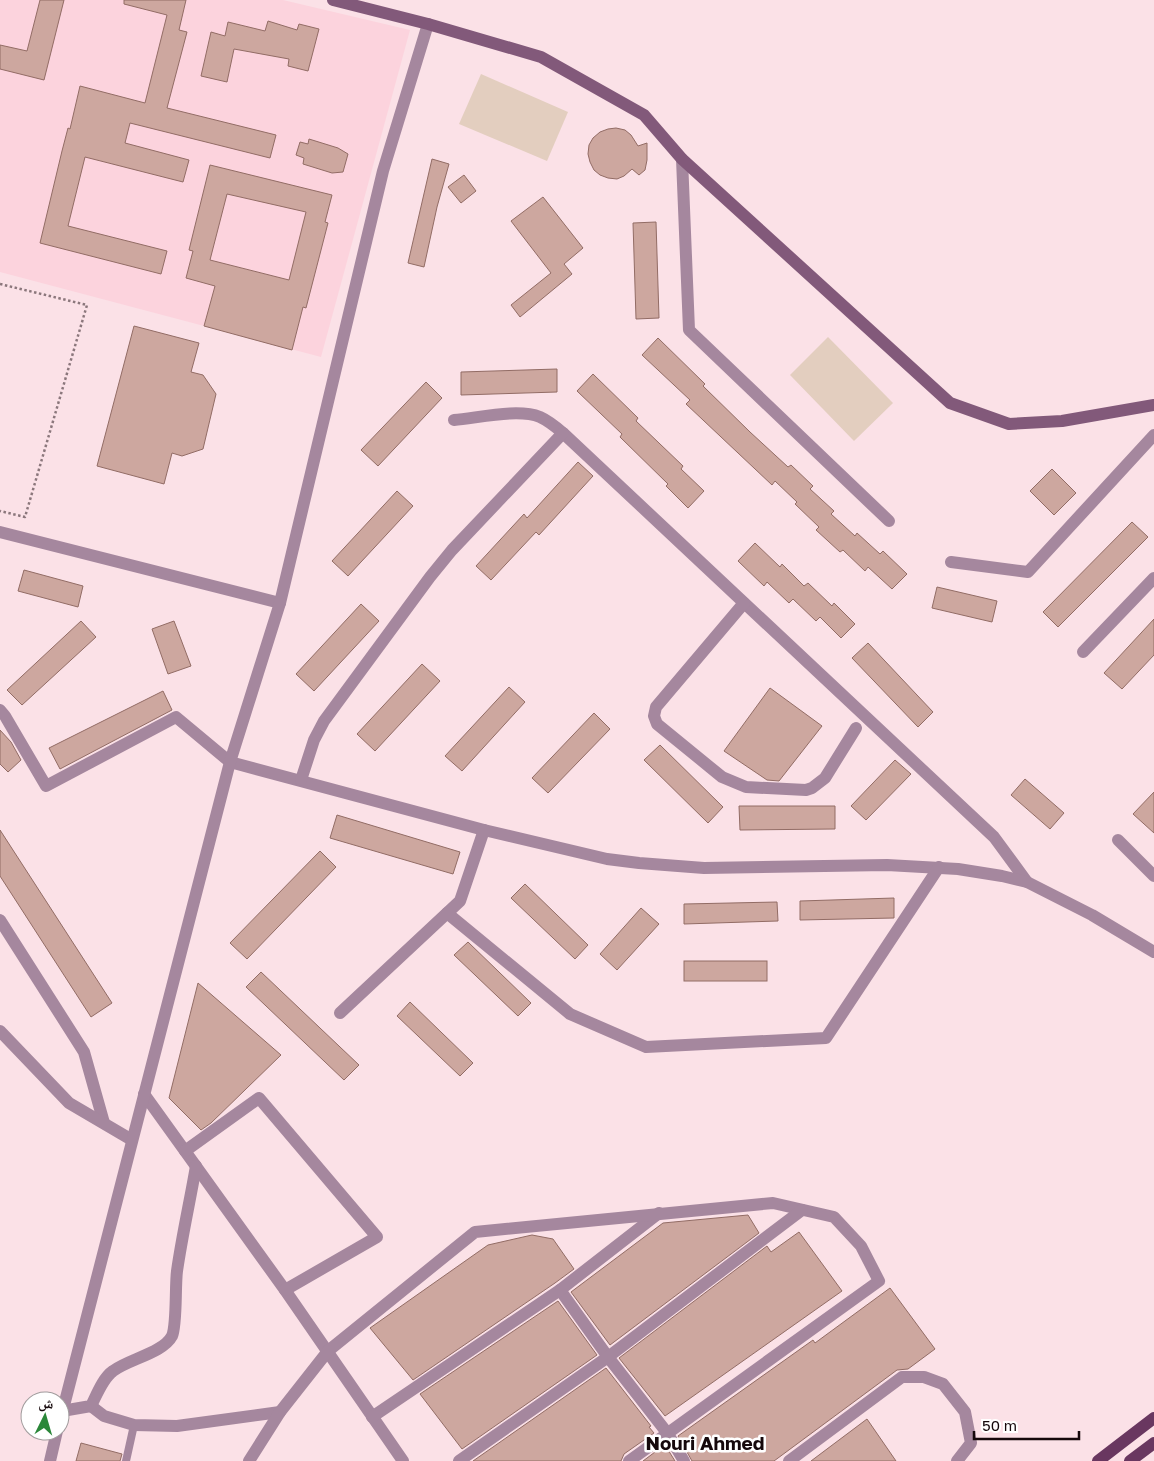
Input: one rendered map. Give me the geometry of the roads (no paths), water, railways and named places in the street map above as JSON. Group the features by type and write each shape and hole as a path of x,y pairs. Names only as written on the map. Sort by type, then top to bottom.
{"main road":[{"path":"333,0 428,24 541,56 644,115 682,159 950,403 1009,424 1062,421 1154,405"},
{"path":"1098,1461 1154,1418"},
{"path":"1130,1461 1145,1456 1154,1443"}],"street":[{"path":"67,1391 230,762 280,603 384,171 428,24"},
{"path":"682,159 689,330 889,522"},
{"path":"454,420 505,414 533,415 549,422 563,433 994,837 1027,882"},
{"path":"301,780 314,740 324,721 430,577 465,536 563,433"},
{"path":"951,562 1028,572 1154,436"},
{"path":"0,532 280,603"},
{"path":"1083,652 1154,578"},
{"path":"744,603 656,707 654,716 657,724 722,778 746,787 806,790 817,786 825,778 856,728"},
{"path":"0,710 6,716 46,786 176,718 230,762 484,830 607,859 672,866 736,867 865,864 939,867 978,871 1027,882 1092,915 1154,952"},
{"path":"340,1013 460,902 484,830"},
{"path":"1118,840 1154,876"},
{"path":"447,913 570,1014 646,1046 826,1038 939,867"},
{"path":"0,920 84,1052 104,1123"},
{"path":"0,1031 69,1103 132,1140"},
{"path":"144,1094 285,1290 403,1461"},
{"path":"185,1151 259,1098 377,1237 285,1290"},
{"path":"70,1413 91,1406 100,1387 112,1372 133,1359 154,1352 172,1336 177,1272 196,1166"},
{"path":"249,1461 280,1412 328,1351 475,1232 774,1203 834,1216 861,1246 879,1280 629,1461"},
{"path":"459,1461 608,1357 802,1210"},
{"path":"372,1417 560,1290 659,1213"},
{"path":"560,1290 608,1357 668,1434 684,1461"},
{"path":"789,1461 902,1377 924,1377 943,1384 966,1412 971,1444 957,1461"},
{"path":"91,1406 104,1416 134,1425 177,1426 280,1412"},
{"path":"50,1461 55,1441"}],"lane":[{"path":"126,1461 134,1425"}],"district":[{"name":"Nouri Ahmed","path":"705,1442"}]}
